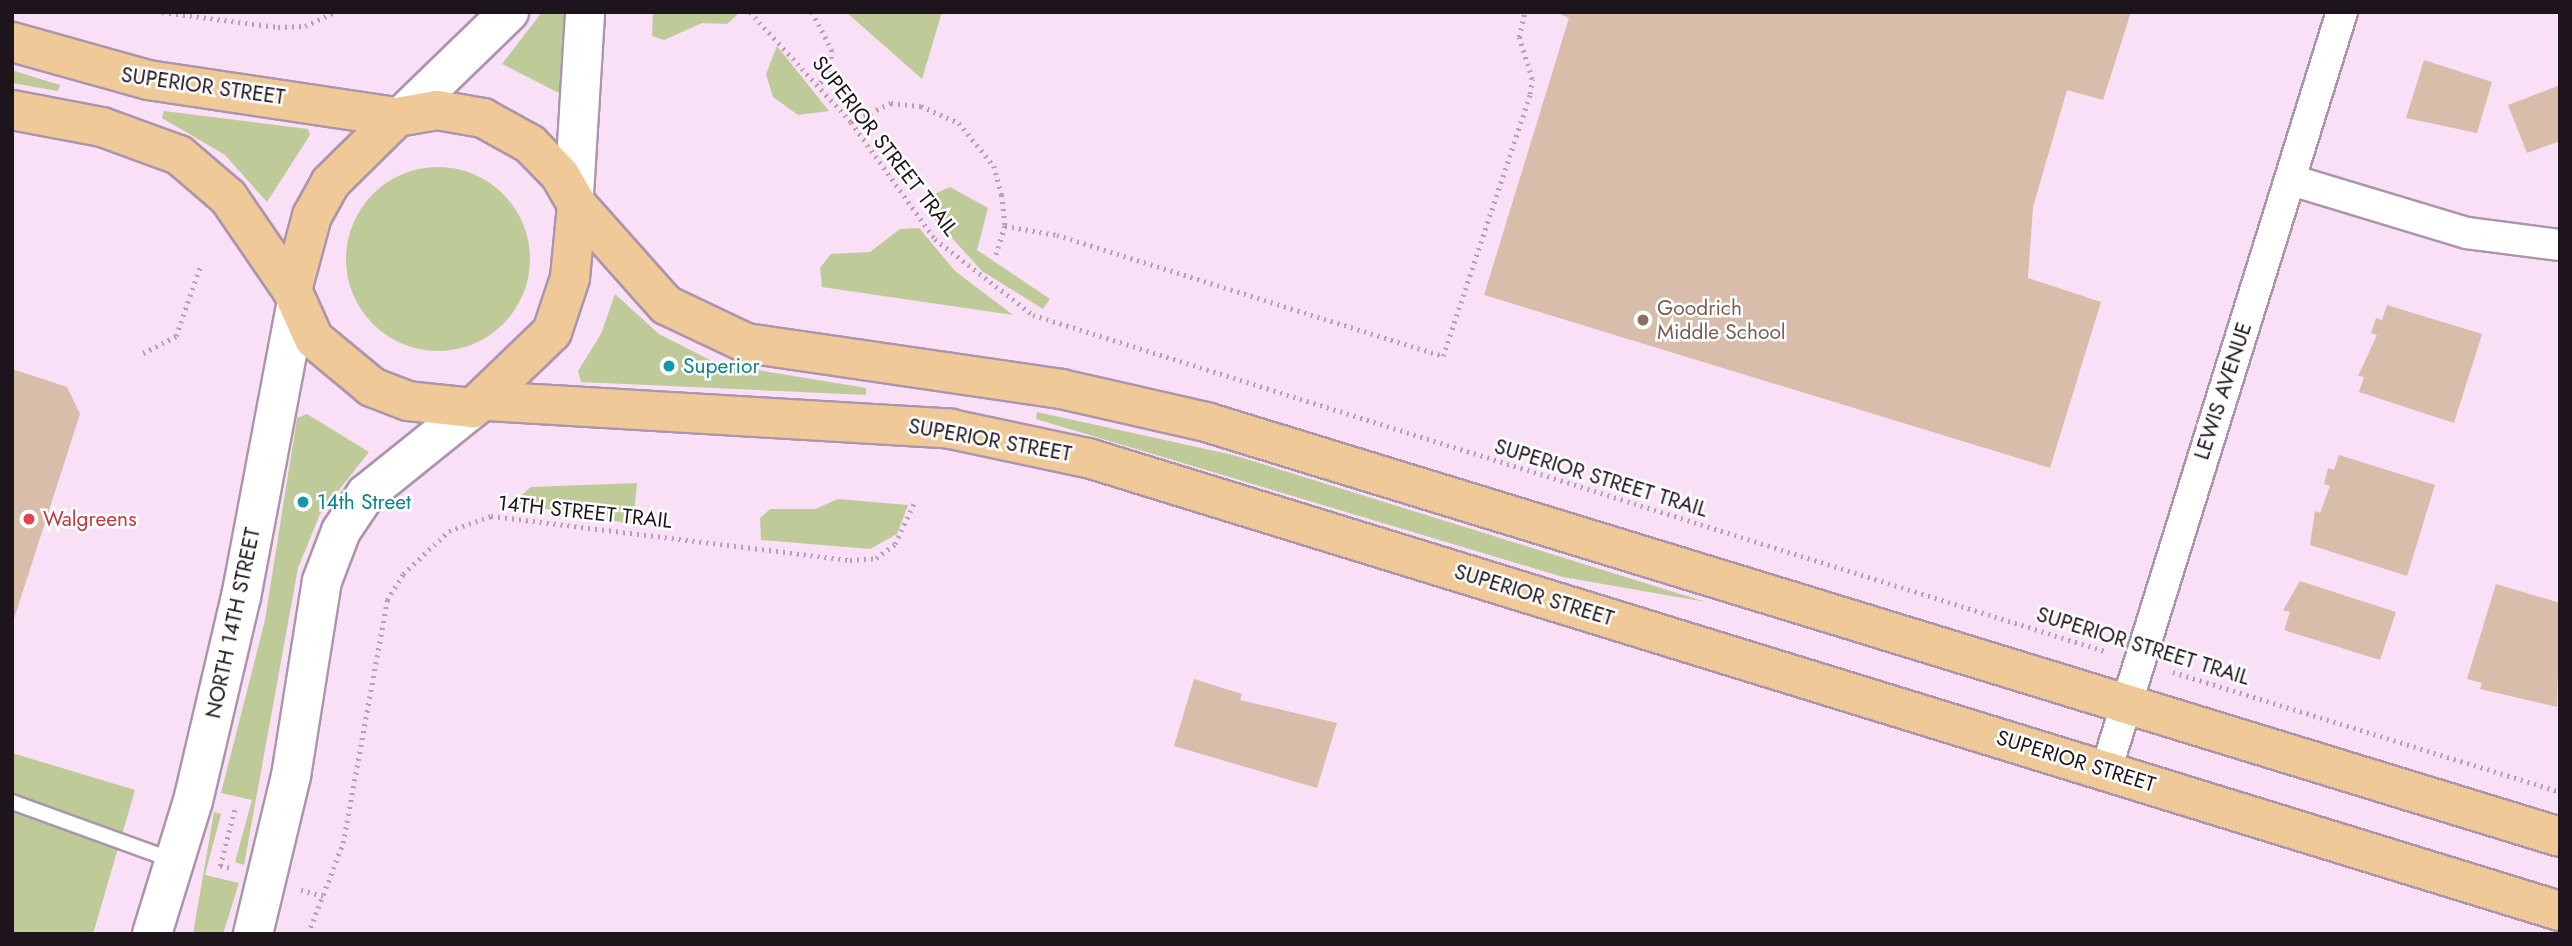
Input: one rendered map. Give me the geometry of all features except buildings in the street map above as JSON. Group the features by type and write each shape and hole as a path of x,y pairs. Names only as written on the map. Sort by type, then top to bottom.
{"main road":[{"path":"294,299 312,216 330,183 509,12"},
{"path":"253,934 291,776 322,581 341,531 366,494 480,405 533,355 557,320 570,278 585,12"},
{"name":"SUPERIOR STREET","path":"12,42 124,75 402,114 483,118 530,144 575,200"},
{"path":"12,110 102,127 179,155 228,197 294,299"},
{"path":"575,200 666,305 746,343 1060,389 1193,418 2126,700 2560,837"},
{"name":"SUPERIOR STREET","path":"294,299 314,339 372,387 408,401 926,427 1088,458 2560,911"},
{"name":"NORTH 14TH STREET","path":"152,934 241,597 294,299"}],"street":[{"name":"LEWIS AVENUE","path":"2106,770 2342,12"},
{"path":"2291,180 2467,233 2560,245"}],"lane":[{"path":"12,803 173,860"}],"path":[{"path":"162,12 278,27 305,26 335,12"},
{"name":"SUPERIOR STREET TRAIL","path":"750,12 851,122 935,239 1033,315 2560,792"},
{"path":"812,12 832,50 830,71 818,85"},
{"path":"1005,226 1057,236 1443,356 1530,94 1532,79 1519,37 1525,12"},
{"path":"851,122 891,103 921,106 959,123 994,166 1005,226 995,259"},
{"path":"143,354 176,336 201,264"},
{"name":"14TH STREET TRAIL","path":"308,934 343,843 387,600 403,574 449,530 491,516 849,560 876,558 895,544 915,501"}],"green space":[{"path":"542,12 568,12 564,90 559,93 502,64"},
{"path":"653,12 738,14 727,24 702,23 664,40 652,36"},
{"path":"846,12 942,12 922,79"},
{"path":"777,46 829,111 798,115 773,97 766,74"},
{"path":"12,70 60,85 58,91 12,83"},
{"path":"164,111 308,129 310,135 267,202 225,155 162,118"},
{"path":"438,167 473,174 503,194 523,224 530,259 523,294 503,324 473,344 438,351 403,344 373,324 353,294 346,259 353,224 373,194 403,174"},
{"path":"950,187 988,208 977,250 1050,299 1043,309 982,271 929,213 935,194"},
{"path":"919,228 955,271 1013,315 822,287 820,268 831,254 870,252 900,229"},
{"path":"615,294 659,334 716,363 866,388 866,395 581,382 578,371 601,334"},
{"path":"1037,412 1233,455 1706,602 1563,577 1036,419"},
{"path":"307,414 369,452 320,514 298,568 244,865 235,862 252,800 221,793 265,620 297,418"},
{"path":"637,483 633,524 512,503 531,487"},
{"path":"838,499 908,505 897,534 870,549 761,540 760,518 770,509 815,509"},
{"path":"12,753 135,790 93,934 12,934"},
{"path":"214,812 221,814 205,875 239,883 223,934 193,934"}],"place":[{"name":"Goodrich Middle School","path":"1643,320"},
{"name":"Superior","path":"669,366"},
{"name":"14th Street","path":"303,502"},
{"name":"Walgreens","path":"29,519"}]}
